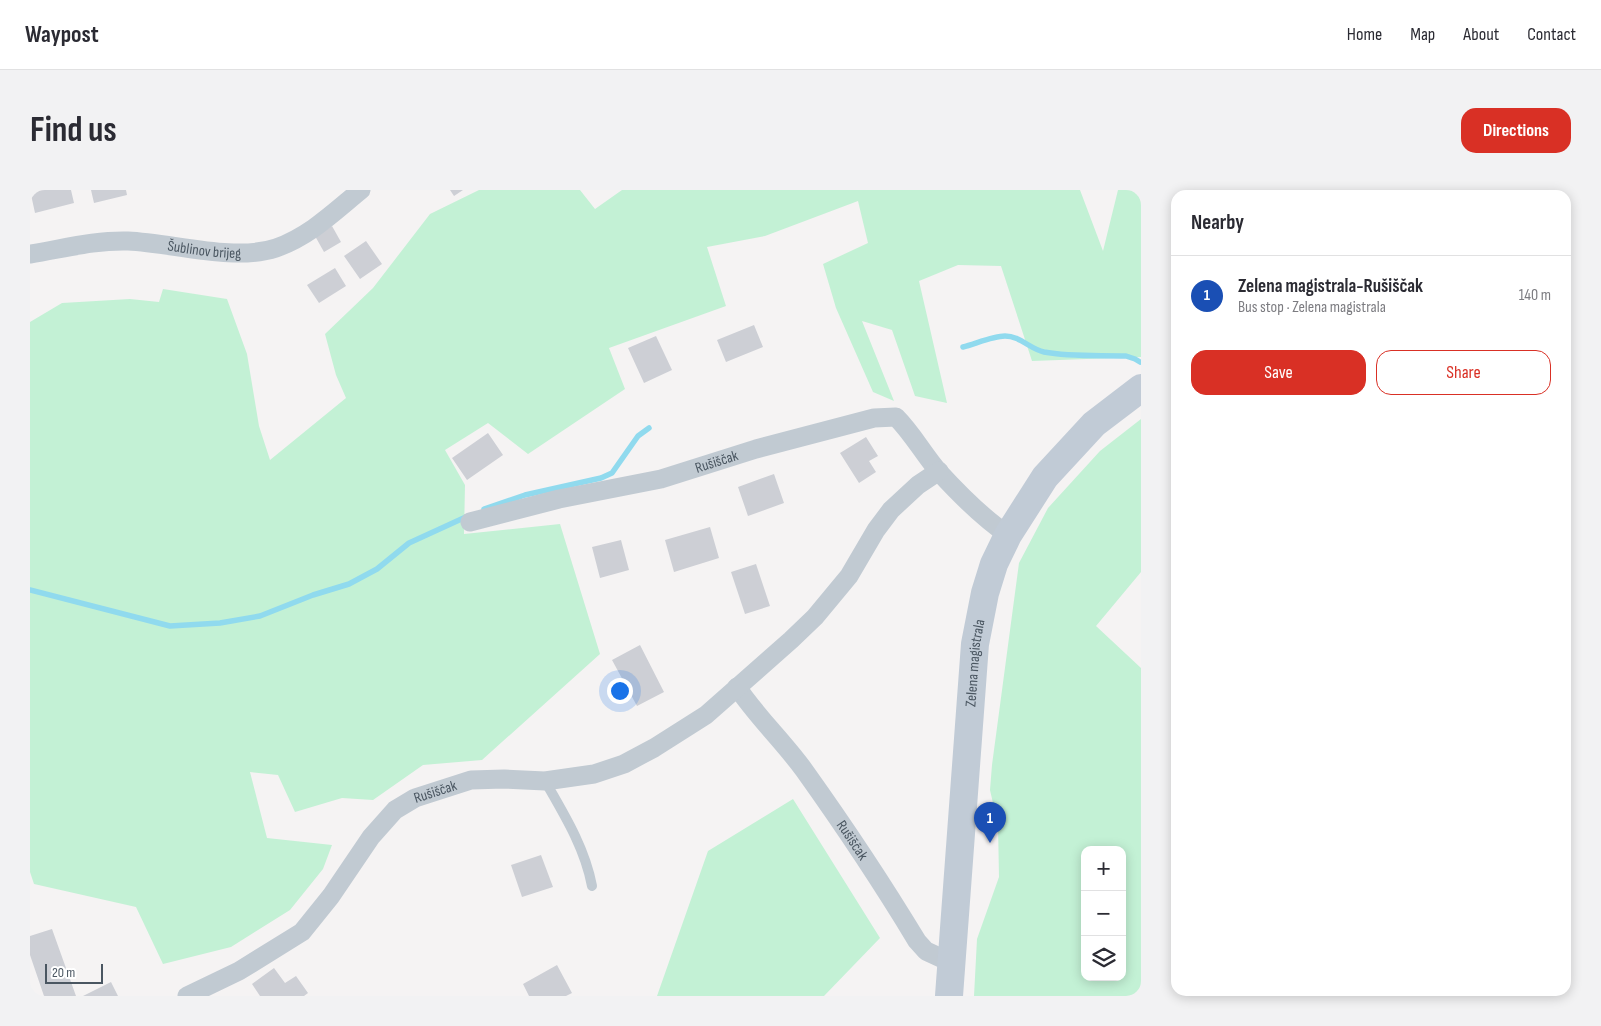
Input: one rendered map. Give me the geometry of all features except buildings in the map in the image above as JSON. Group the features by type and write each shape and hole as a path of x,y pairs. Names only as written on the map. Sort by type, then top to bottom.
{"street":[{"name":"Šublinov brijeg","path":"30,254 97,242 128,241 225,252 251,252 274,249 299,239 332,215 361,190"},
{"name":"Zelena magistrala","path":"950,996 975,644 985,593 994,564 1008,535 1045,477 1094,424 1141,388"},
{"name":"Rušiščak","path":"470,522 559,498 662,479 756,449 874,418 896,417 939,472 997,528 1008,535"},
{"name":"Rušiščak","path":"187,996 239,971 302,932 331,896 370,837 394,810 415,798 471,780 504,779 545,782 594,774 624,764 654,748 706,715 815,617 849,576 876,530 891,510 918,484 939,472"},
{"name":"Rušiščak","path":"737,687 759,717 802,768 843,826 917,942 926,951 952,963"}],"lane":[{"path":"545,782 578,842 589,870 592,886"}],"green space":[{"path":"479,190 580,190 595,209 622,190 1080,190 1103,251 1118,190 1141,190 1141,357 1032,361 1001,266 958,265 919,281 947,403 915,396 892,330 862,321 894,401 873,392 836,308 823,264 868,243 858,201 765,236 707,247 726,306 609,348 625,389 528,454 488,423 445,450 465,485 464,534 560,524 600,654 482,760 423,765 373,800 342,798 295,812 278,775 250,772 267,838 332,845 323,869 290,910 231,947 163,964 136,907 34,884 30,872 30,322 62,303 130,299 159,302 163,289 227,299 247,354 259,426 270,460 346,398 336,375 325,334 373,288 430,214"},
{"path":"1141,419 1141,572 1096,626 1141,668 1141,996 974,996 977,939 999,877 998,825 990,790 1019,563 1048,508 1100,451"},
{"path":"793,799 880,938 824,996 657,996 708,851"}],"waterway":[{"path":"963,347 1005,336 1015,338 1034,348 1054,354 1126,356 1140,362"},
{"path":"484,509 525,495 601,478 612,473 638,436 649,428"},
{"path":"30,590 170,626 220,623 260,616 313,595 349,584 377,569 409,543 468,516"}],"place":[{"name":"Zelena magistrala-Rušiščak","path":"990,843"}]}
